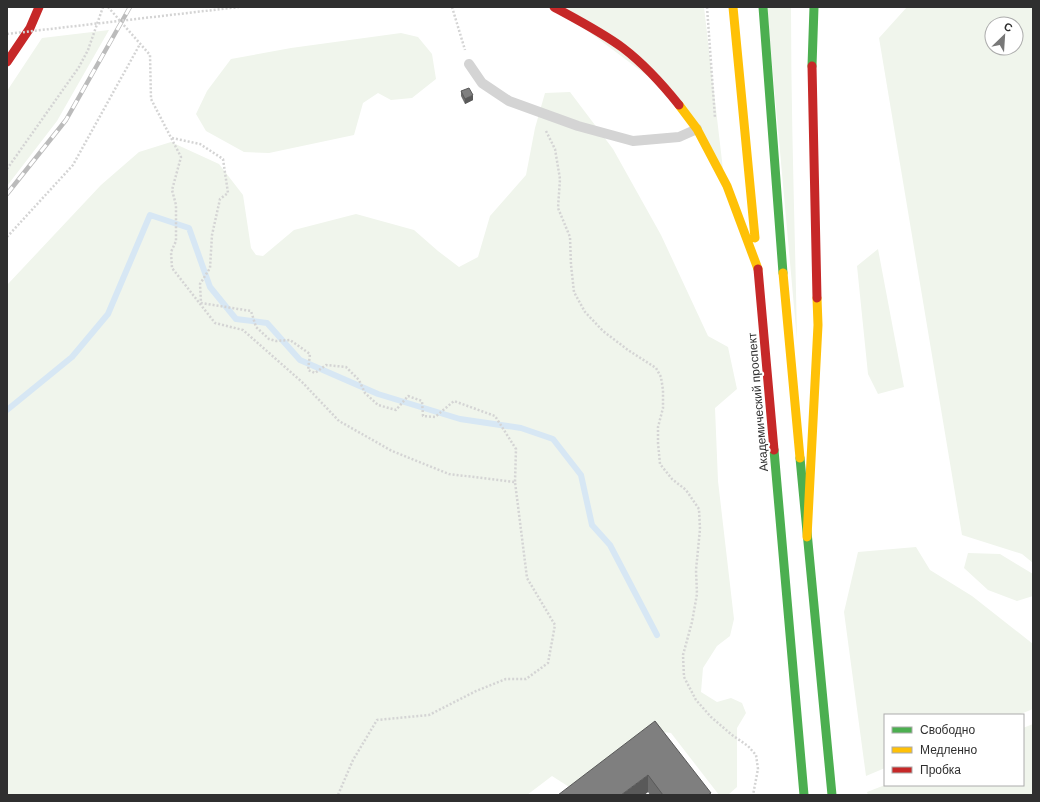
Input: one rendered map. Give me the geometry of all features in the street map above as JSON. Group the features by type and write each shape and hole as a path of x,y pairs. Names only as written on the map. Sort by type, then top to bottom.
{"main road":[{"path":"7,62 30,28 40,7"},
{"path":"554,7 578,19 624,48 664,86 697,129 728,186 758,269"},
{"name":"Академический проспект","path":"733,7 758,269 804,795"},
{"path":"763,7 782,273 832,795"},
{"path":"807,537 818,325 812,66 814,7"}],"lane":[{"path":"469,64 482,83 509,101 578,126 633,141 679,137 697,129"}],"path":[{"path":"7,169 79,67 88,50 103,7"},
{"path":"108,7 150,55 152,99 181,157 172,190 176,210 176,241 171,252 172,268 215,323 243,330 302,382 339,421 392,451 449,474 515,482"},
{"path":"7,34 239,7"},
{"path":"452,7 469,64"},
{"path":"707,7 716,122"},
{"path":"7,237 73,164 140,44"},
{"path":"534,110 556,149 560,179 558,208 570,237 574,292 585,312 603,331 628,350 656,368 662,377 663,408 658,427 660,464 672,479 686,490 699,509 700,529 696,570 697,594 692,622 683,655 684,677 696,700 711,717 756,754 758,769 753,795"},
{"path":"172,138 200,144 223,159 228,192 220,200 212,235 210,268 200,284 200,303"},
{"path":"200,303 251,311 256,327 269,339 276,341 290,340 310,354 308,370 315,373 326,365 346,368 359,380 365,392 378,405 396,410 408,396 422,401 423,416 435,417 454,401 495,416 516,449 515,482 527,578 555,625 548,662 526,679 506,679 476,691 429,715 377,720 353,760 338,795"}],"shaded area":[{"path":"556,7 704,7 724,178 665,89"},
{"path":"767,7 791,7 792,132 797,340"},
{"path":"907,7 1033,7 1033,563 1022,554 962,535 879,38"},
{"path":"109,30 57,121 7,186 7,91 42,38"},
{"path":"401,33 418,37 432,54 436,79 412,98 391,100 378,93 363,103 354,135 269,153 244,152 206,131 196,114 207,91 231,59 291,48"},
{"path":"570,92 613,149 661,235 708,336 728,347 737,389 715,408 718,481 734,619 730,636 717,646 703,668 701,692 717,702 731,698 742,703 746,713 737,728 737,787 728,795 719,795 671,733 656,731 577,792 552,776 527,795 7,795 7,285 101,185 139,152 171,142 219,164 243,195 251,248 256,255 263,256 294,230 356,214 414,230 459,267 478,257 490,216 526,175 535,128 545,93"},
{"path":"878,249 904,387 878,394 868,374 857,266"},
{"path":"916,547 930,570 972,596 1033,644 1033,709 1020,714 884,714 884,768 866,776 844,612 858,552"},
{"path":"968,553 1000,554 1033,574 1033,596 1017,601 988,590 964,568"},
{"path":"1033,724 1033,795 868,795 867,792 884,785 1024,786 1024,728"}],"building":[{"path":"469,88 473,95 465,99 461,91"},
{"path":"655,721 711,793 708,795 663,795 648,775 621,795 558,795"}],"waterway":[{"path":"7,410 72,357 108,314 150,215 189,228 210,287 236,319 267,323 300,360 378,394 460,419 521,428 553,439 581,475 592,525 610,545 657,635"}],"railway":[{"path":"7,194 66,120 130,7"}],"traffic: fast":[{"path":"763,7 783,273"},
{"path":"812,66 814,7"},
{"path":"774,450 804,795"},
{"path":"800,458 832,795"}],"traffic: slow":[{"path":"733,7 755,238"},
{"path":"679,105 697,129 727,186 758,269"},
{"path":"783,273 800,458"},
{"path":"807,537 818,325 817,298"}],"traffic: jam":[{"path":"7,62 30,28 39,7"},
{"path":"554,7 623,48 653,75 679,105"},
{"path":"812,66 817,298"},
{"path":"758,269 774,450"}]}
